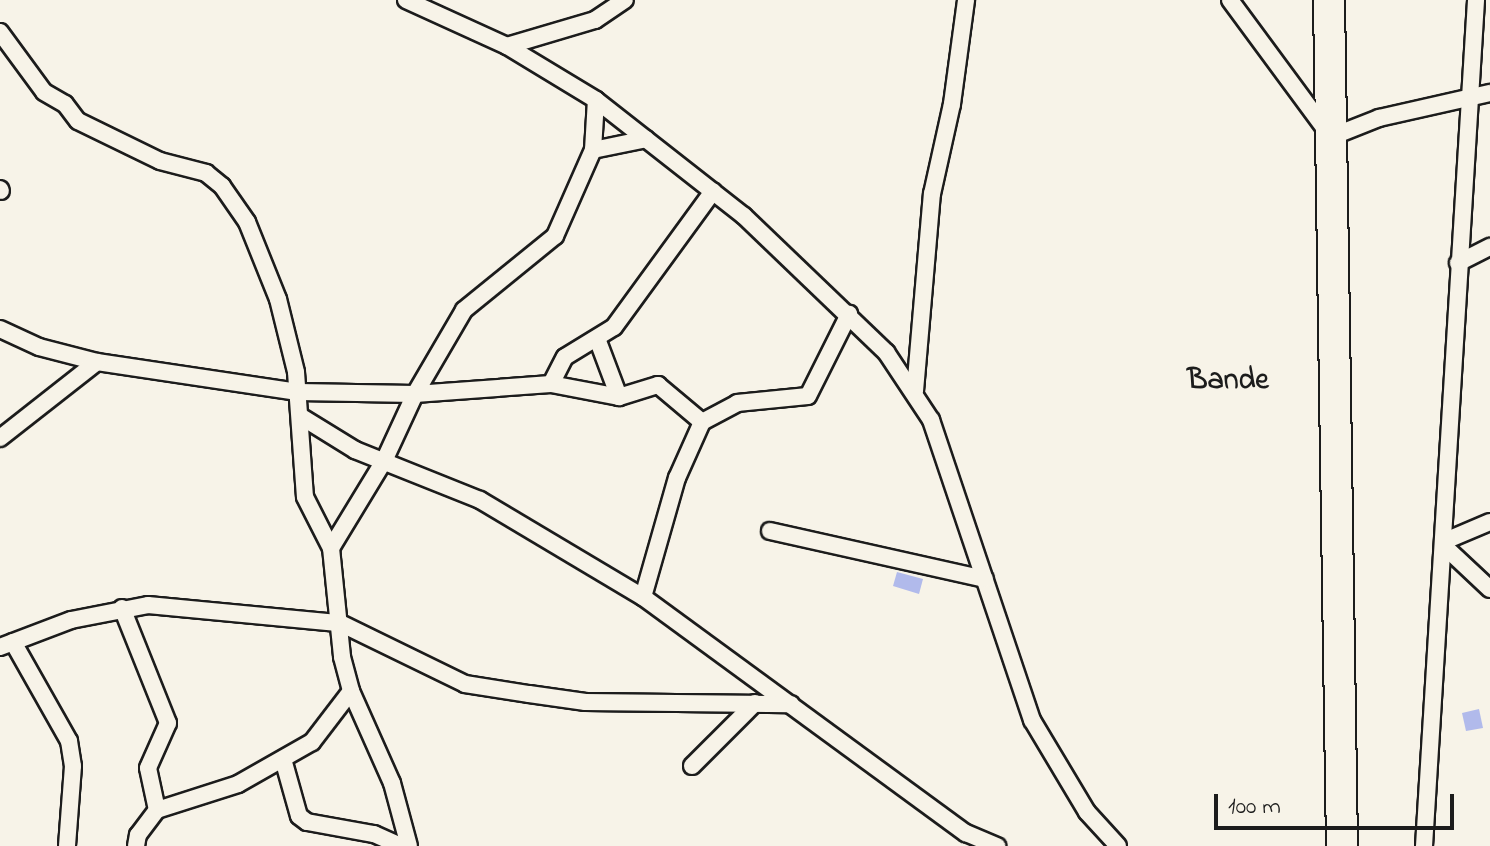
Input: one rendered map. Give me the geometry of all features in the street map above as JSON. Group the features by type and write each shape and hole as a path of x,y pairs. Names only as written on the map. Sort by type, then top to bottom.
{"highway":[{"path":"1329,0 1342,846"}],"street":[{"path":"406,0 507,46 596,100 713,191 849,314 915,391 952,473 1032,720 1087,812 1118,846"},
{"path":"915,391 932,194 952,104 966,0"},
{"path":"1230,0 1331,137 1441,101 1471,100 1490,93"},
{"path":"1424,846 1476,0"},
{"path":"507,46 595,20 621,2"},
{"path":"0,32 44,92 65,104 87,128 160,161 191,166 222,186 247,222 262,256 298,392 305,497 331,548 351,691 392,783 409,846"},
{"path":"331,548 384,461 415,394 464,310 555,236 593,150 596,100"},
{"path":"593,150 646,139"},
{"path":"551,384 565,357 598,341 614,327 713,191"},
{"path":"1458,263 1490,247"},
{"path":"643,597 677,478 702,422 737,403 808,396 849,314"},
{"path":"0,329 39,347 97,362 298,392 415,394 551,384 619,397 658,385 702,422"},
{"path":"598,341 619,397"},
{"path":"0,438 97,362"},
{"path":"300,416 355,450 480,500 643,597 966,833 997,846"},
{"path":"1444,544 1490,522"},
{"path":"770,531 985,579"},
{"path":"1444,544 1490,589"},
{"path":"67,846 73,766 69,741 7,645 122,608 148,605 340,623 465,684 585,702 791,704"},
{"path":"122,608 168,723 148,768 157,810"},
{"path":"136,846 138,835 157,810 238,784 283,759 322,732 351,691"},
{"path":"692,766 755,703"},
{"path":"283,759 299,816 307,822 374,834 401,846"}],"building":[{"path":"897,572 923,579 919,594 893,586"},
{"path":"1479,709 1483,728 1466,731 1462,713"}],"district":[{"name":"Bande","path":"1228,381"}]}
